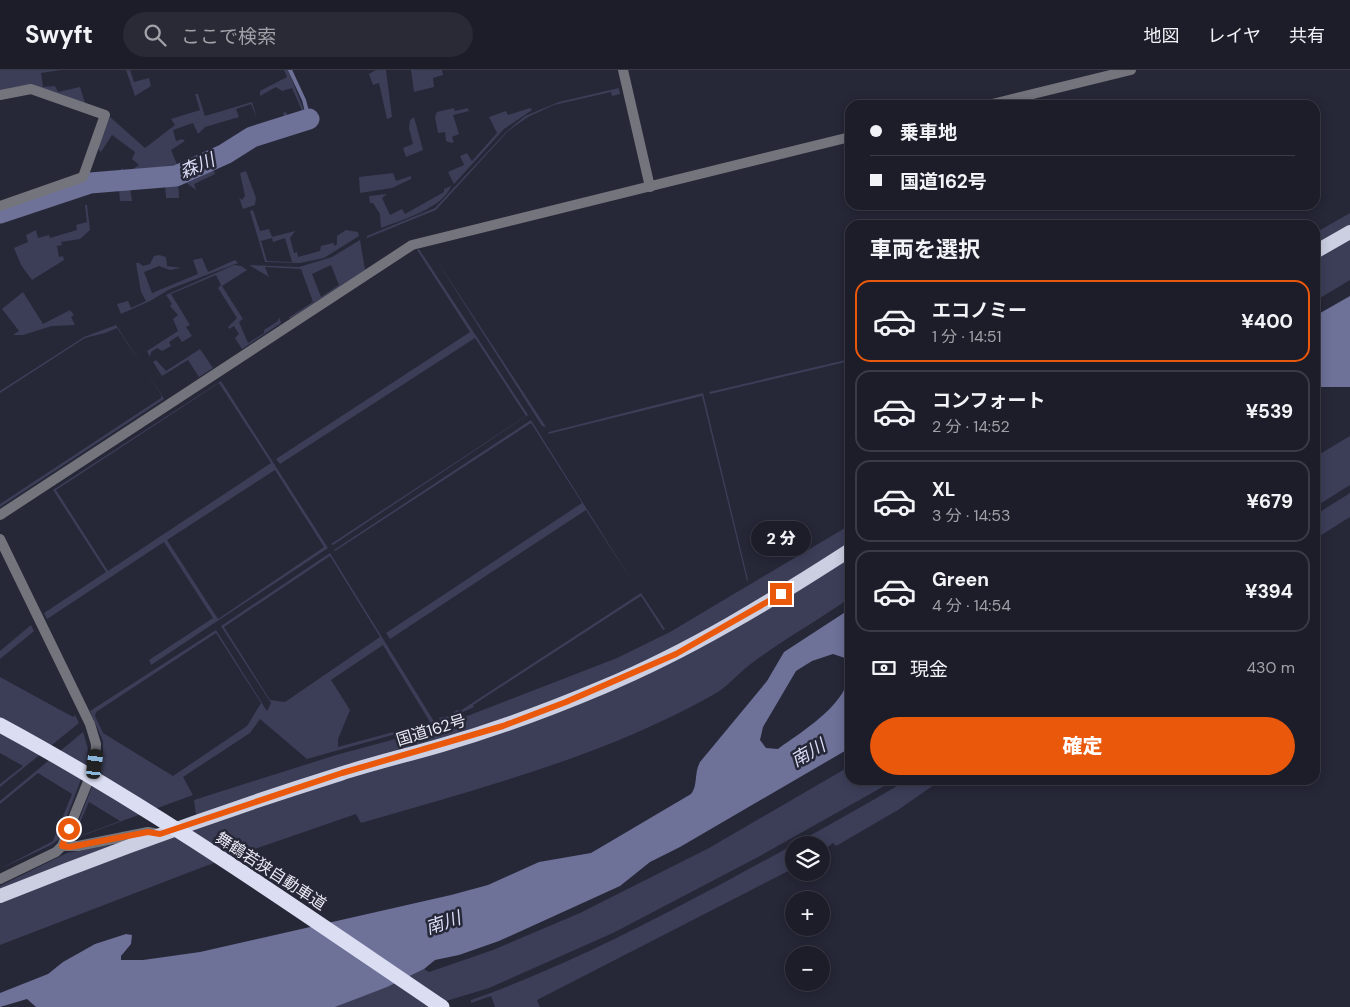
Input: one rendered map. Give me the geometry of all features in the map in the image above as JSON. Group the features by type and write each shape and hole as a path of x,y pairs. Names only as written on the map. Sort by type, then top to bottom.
{"highway":[{"path":"1320,249 1350,232"},
{"name":"国道162号","path":"0,896 160,834 342,773 503,726 582,696 682,650 767,602 845,553"},
{"name":"舞鶴若狭自動車道","path":"0,725 125,797 270,891 442,1007"}],"street":[{"path":"622,70 650,186"},
{"path":"1008,100 1131,70"},
{"path":"0,95 31,89 105,115 83,177 0,206"},
{"path":"0,515 412,245 845,139"},
{"path":"0,539 90,724 96,744 95,764 90,780 62,846 56,852 0,879"},
{"path":"62,846 78,846 148,832 160,834"}],"shaded area":[{"path":"0,70 61,70 41,73 43,87 55,86 58,92 80,87 85,103 27,85 0,91"},
{"path":"126,70 130,70 134,82 149,78 151,86 135,96"},
{"path":"284,70 288,70 307,118 251,135 224,152 180,172 117,178 122,168 127,173 139,165 132,159 135,152 112,135 101,152 97,148 110,117 145,148 175,125 171,119 200,110 195,94 198,94 205,116 252,102 257,119 251,104 236,109 239,117 205,127 198,134 193,123 173,130 176,141 182,139 185,141 171,150 179,169 191,164 257,129 286,121 283,113 286,112 290,121 304,115 292,88 282,91 276,87 260,96 260,91 287,77"},
{"path":"376,70 386,70 392,117 387,119 379,83 373,85 369,74"},
{"path":"411,70 442,70 443,75 433,78 434,87 414,92"},
{"path":"619,88 620,94 612,96 611,92 554,105 528,117 508,131 436,210 367,238 367,236 435,208 507,131 525,116 559,102"},
{"path":"454,108 455,111 468,108 469,111 453,115 459,134 452,137 454,142 451,143 446,141 445,132 438,133 435,117 437,112"},
{"path":"530,108 532,110 504,129 454,184 448,172 464,165 460,156 467,153 472,161 497,133 489,117 506,111 508,115"},
{"path":"414,117 423,150 406,157 403,148 413,144 409,128 410,120"},
{"path":"213,161 217,163 212,165 215,174 194,184 196,190 179,177"},
{"path":"246,171 256,198 255,205 243,209 239,197 242,200 245,196 240,173"},
{"path":"393,173 396,181 411,176 411,179 392,188 360,193 359,177"},
{"path":"178,179 179,198 166,198 165,182 133,185 130,187 132,201 120,201 119,190 110,190 109,183 131,181 133,184 135,181"},
{"path":"451,186 447,194 431,207 381,228 380,214 373,203 370,203 369,196 387,194 382,198 390,215 402,209 405,214"},
{"path":"85,205 87,205 90,230 80,239 61,242 62,245 57,246 59,257 63,256 64,260 32,280 21,265 14,248 28,242 26,235 36,230 38,238 49,235 50,238 77,230 76,225 87,222"},
{"path":"253,210 260,231 269,229 272,237 295,231 290,238 294,253 297,252 298,257 320,251 321,246 333,243 335,246 337,244 337,236 346,230 358,232 359,236 324,258 300,263 265,262 250,211","holes":["272,238 273,242 285,238 292,262 267,261 261,241"]},
{"path":"1350,213 1350,225 1320,242 1320,230"},
{"path":"1350,239 1350,280 1320,298 1320,256"},
{"path":"360,240 365,270 291,318 288,318 313,302 301,269 265,267 269,277 249,265 299,267 332,257","holes":["331,265 339,285 321,297 312,274"]},
{"path":"419,249 528,415 333,545 331,544 526,416 475,338 280,464 276,459 470,332 417,250"},
{"path":"432,253 546,427 542,426"},
{"path":"154,256 166,257 167,266 181,268 170,270 159,266 144,272 152,293 198,274 193,260 202,258 208,272 235,260 238,263 170,289 150,301 121,314 117,304 128,301 131,308 146,301 141,292 136,263 143,266 150,264"},
{"path":"234,265 241,266 247,270 222,286 243,319 239,322 248,343 264,333 264,330 278,321 279,317 281,323 242,349 235,338 239,334 234,326 229,329 228,327 237,318 218,288 221,285 216,275 171,294 190,325 186,327 192,336 182,342 178,336 169,342 171,346 162,351 157,348 151,352 150,357 147,351 178,331 173,319 178,315 170,306 172,304 166,295"},
{"path":"23,292 43,324 70,310 74,315 71,317 75,325 52,326 23,335 13,335 19,331 2,309"},
{"path":"116,325 145,369 117,328 85,338 0,393 0,391 84,337"},
{"path":"200,349 213,368 199,377 188,360 162,376 153,362 156,360 166,371"},
{"path":"845,360 845,362 710,394 709,392"},
{"path":"221,381 328,548 151,665 149,660 213,618 164,542 47,619 44,613 106,572 53,490","holes":["219,383 271,463 108,571 56,490","275,470 324,547 218,619 167,540"]},
{"path":"703,393 747,581 702,396 548,434 549,432"},
{"path":"162,396 164,399 0,507 0,504"},
{"path":"531,420 637,589 586,510 390,639 386,633 582,503 531,423 334,550"},
{"path":"1350,436 1350,485 1320,504 1320,454"},
{"path":"1350,493 1350,517 1320,536 1320,512"},
{"path":"845,528 845,545 719,623 637,666 584,689 475,729 196,815 194,800 336,755 436,728 617,658 670,632"},
{"path":"330,553 435,723 307,759 260,719 250,733 183,777 193,795 76,838 73,835 103,759 103,741 90,711 216,630 267,711 271,703 221,626","holes":["330,556 380,637 285,702 270,700 224,627","216,633 261,703 247,726 173,776 103,733 95,716 96,712","383,645 430,722 338,747 338,739 350,710 331,680","89,802 120,821 77,837 75,834"]},
{"path":"845,560 845,601 747,667 717,693 670,718 584,754 495,784 361,823 356,814 203,867 0,945 0,902 102,862 250,808 536,720"},
{"path":"641,593 665,629 663,630 641,596 473,705 474,707 441,722 439,718 449,716 457,710 460,711"},
{"path":"31,625 34,631 0,659 0,651"},
{"path":"0,677 73,717 75,715 79,723 0,787 0,784 23,766 0,753"},
{"path":"83,732 88,749 86,766 58,840 0,869 53,841 72,794 38,773 0,804 0,801"},
{"path":"845,769 845,785 886,785 796,836 785,836 785,842 613,933 489,988 433,1005 433,1007 335,1007 424,969 429,972 493,950 580,913 709,848"},
{"path":"898,785 934,785 898,810 836,846 833,843 830,845 830,836 810,836"},
{"path":"116,844 0,890 0,886 67,853"},
{"path":"785,850 785,873 537,1000 540,1007 495,1007 491,996 471,1003 471,1000 568,961 663,915"}],"water":[{"path":"1350,296 1350,387 1320,387 1320,313"},
{"name":"南川","path":"845,612 845,658 833,654 812,661 796,671 763,727 760,740 766,748 778,749 828,711 839,699 845,687 845,751 680,847 650,862 620,886 499,941 459,955 435,960 424,969 387,987 335,1007 36,1007 27,999 0,1007 0,993 48,974 63,962 95,944 126,934 132,935 131,944 121,956 121,960 143,960 200,952 451,895 488,885 539,862 591,853 691,794 695,787 700,762 767,681 784,652"}],"waterway":[{"name":"森川","path":"290,70 304,100 309,119"},
{"name":"森川","path":"0,213 90,183 176,176 225,154 252,137 309,119"}],"route":[{"path":"69,829 62,846 78,846 148,832 160,834 342,773 503,726 605,686 676,654 781,594"}]}
